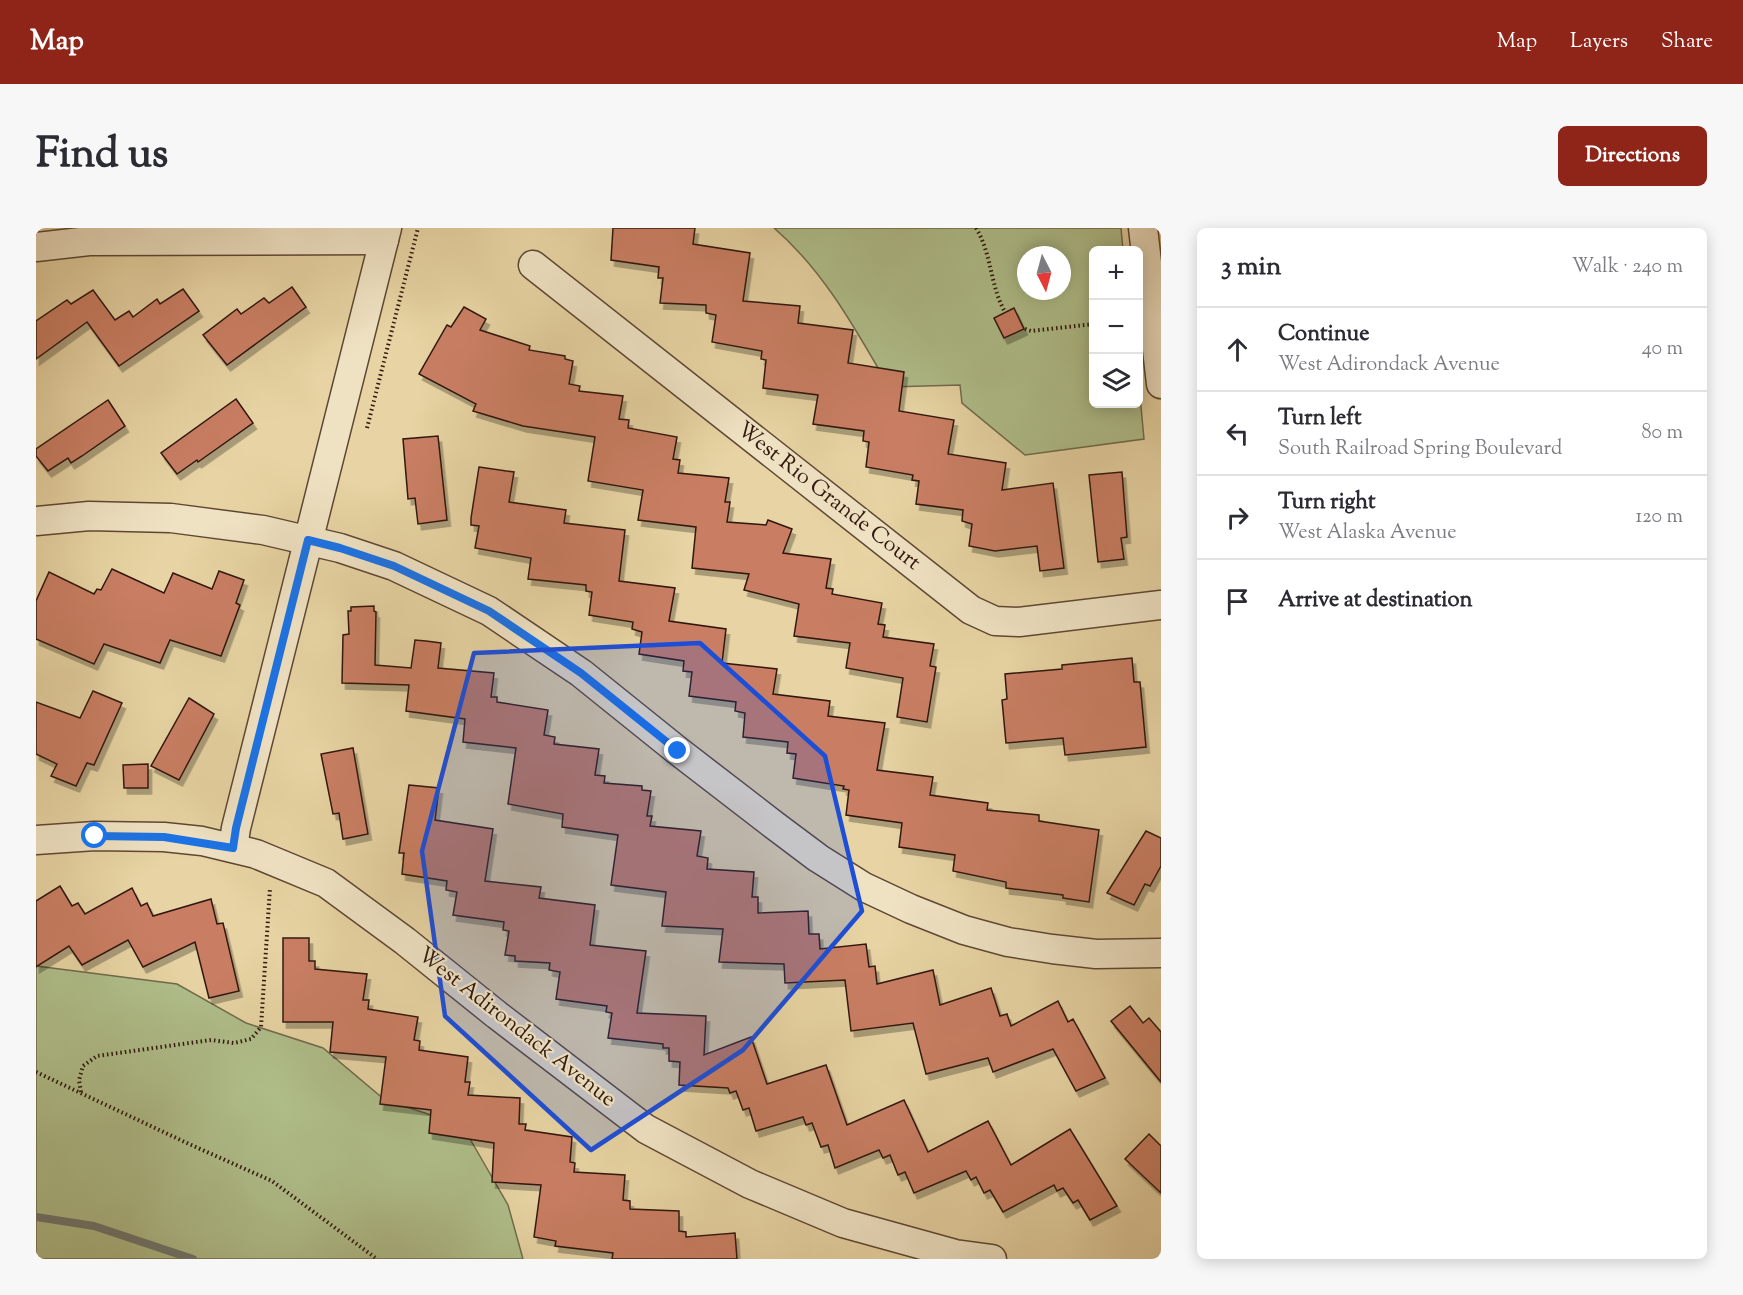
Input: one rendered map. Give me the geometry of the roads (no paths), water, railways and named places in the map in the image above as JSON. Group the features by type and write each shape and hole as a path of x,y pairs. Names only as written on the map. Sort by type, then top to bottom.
{"street":[{"path":"1143,228 1161,384"},
{"path":"36,247 89,241 386,234 236,828 233,848"},
{"name":"West Rio Grande Court","path":"533,265 971,610 995,621 1019,622 1161,604"},
{"path":"36,521 89,516 171,518 263,530 340,548 394,566 489,611 581,673 774,825 818,858 864,887 964,930 1008,942 1096,954 1161,953"},
{"name":"West Adirondack Avenue","path":"36,840 95,836 164,837 233,848 255,854 326,884 405,941 646,1129 750,1185 843,1223 955,1254 992,1259"}],"waterway":[{"path":"36,1217 94,1226 193,1259"}]}
